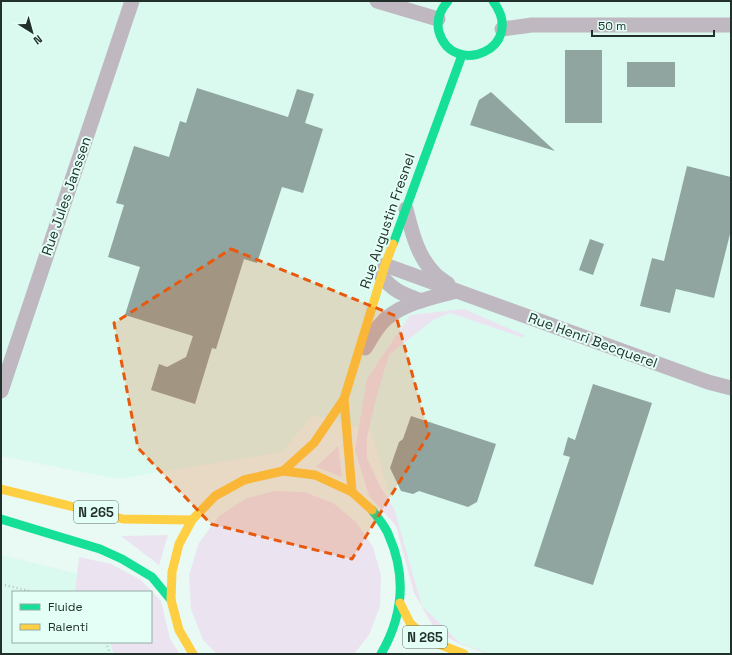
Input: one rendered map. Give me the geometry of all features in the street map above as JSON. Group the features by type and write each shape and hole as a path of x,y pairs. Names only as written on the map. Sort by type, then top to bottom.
{"main road":[{"path":"448,1 442,8 438,19 438,31 443,42 451,50 462,55 475,56 488,51 497,42 502,30 502,19 499,9 494,1"},
{"name":"Rue Augustin Fresnel","path":"344,399 383,271 462,55"},
{"path":"283,471 314,443 344,399"},
{"path":"344,399 352,492"},
{"path":"193,654 179,630 171,600 172,572 179,544 192,520 215,496 244,480 283,471 316,476 352,492 373,511 389,534 398,561 401,590 396,621 389,640 381,654"},
{"name":"N 265","path":"1,489 123,519 192,520"},
{"name":"N 265","path":"1,519 100,549 122,559 152,576 171,600"},
{"name":"N 265","path":"400,603 410,623 428,640 464,654"}],"street":[{"name":"Rue Jules Janssen","path":"1,392 132,1"},
{"path":"377,1 438,19"},
{"path":"502,30 532,25 731,25"},
{"name":"Rue Henri Becquerel","path":"406,209 412,236 422,257 435,274 456,291"},
{"path":"383,271 388,284 400,293 421,301"},
{"name":"Rue Henri Becquerel","path":"383,271 456,291 701,379 731,388"},
{"path":"355,363 381,324 398,309 456,291"}],"path":[{"path":"1,584 28,591"},
{"path":"106,643 110,654"}],"highlighted area":[{"path":"231,249 396,316 429,434 352,559 211,524 138,448 114,323"}],"shaded area":[{"path":"1,1 731,1 731,654 491,654 460,643 422,606 371,430 313,415 282,452 118,479 1,456"},
{"path":"464,309 524,335 524,338 450,313 433,320 389,355 377,395 367,437 367,458 381,488 394,508 422,606 460,643 491,654 460,644 436,631 414,593 396,526 369,496 355,450 367,379 410,315"},
{"path":"338,446 342,477 316,467"},
{"path":"274,491 304,492 333,503 356,522 373,547 381,576 380,606 369,635 354,654 217,654 203,640 191,609 189,575 199,543 219,516 245,499"},
{"path":"168,535 159,565 121,536"},
{"path":"1,555 116,583 123,591 12,591 12,643 152,642 176,654 1,654"},
{"path":"79,557 111,564 141,580 151,591 75,591"},
{"path":"152,592 161,601 170,639 180,654 114,654 110,643 152,643"}],"building":[{"path":"565,50 602,50 602,123 565,123"},
{"path":"627,62 675,62 675,87 627,87"},
{"path":"197,88 288,117 297,89 314,94 305,123 323,129 303,193 282,187 257,263 244,259 216,349 212,348 195,404 151,390 159,364 167,367 186,357 193,336 125,315 140,267 108,257 124,205 116,203 134,146 169,157 180,121 186,123"},
{"path":"491,92 555,151 470,125 479,100"},
{"path":"687,166 731,177 731,230 714,298 676,289 670,313 640,306 652,258 664,261"},
{"path":"590,239 604,244 593,275 579,270"},
{"path":"593,384 652,403 593,585 534,566 570,457 563,455 568,437 575,440"},
{"path":"411,416 496,444 477,502 468,507 419,491 413,494 401,491 390,468 399,442 403,439"}],"traffic: fast":[{"path":"448,1 439,15 439,32 447,46 458,54 471,55 484,52 495,44 501,32 501,18 493,1"},
{"path":"393,244 462,55"},
{"path":"372,510 388,533 395,551 400,581 398,611 394,625 381,654"},
{"path":"1,519 100,549 122,559 152,577 171,600"}],"traffic: slow":[{"path":"283,471 314,443 344,399 385,265 393,244"},
{"path":"344,399 352,492"},
{"path":"193,654 179,630 171,600 172,572 179,544 192,520 215,496 244,480 283,471 315,475 352,492 372,510"},
{"path":"1,489 123,519 192,520"},
{"path":"400,603 410,623 428,640 464,654"}]}
